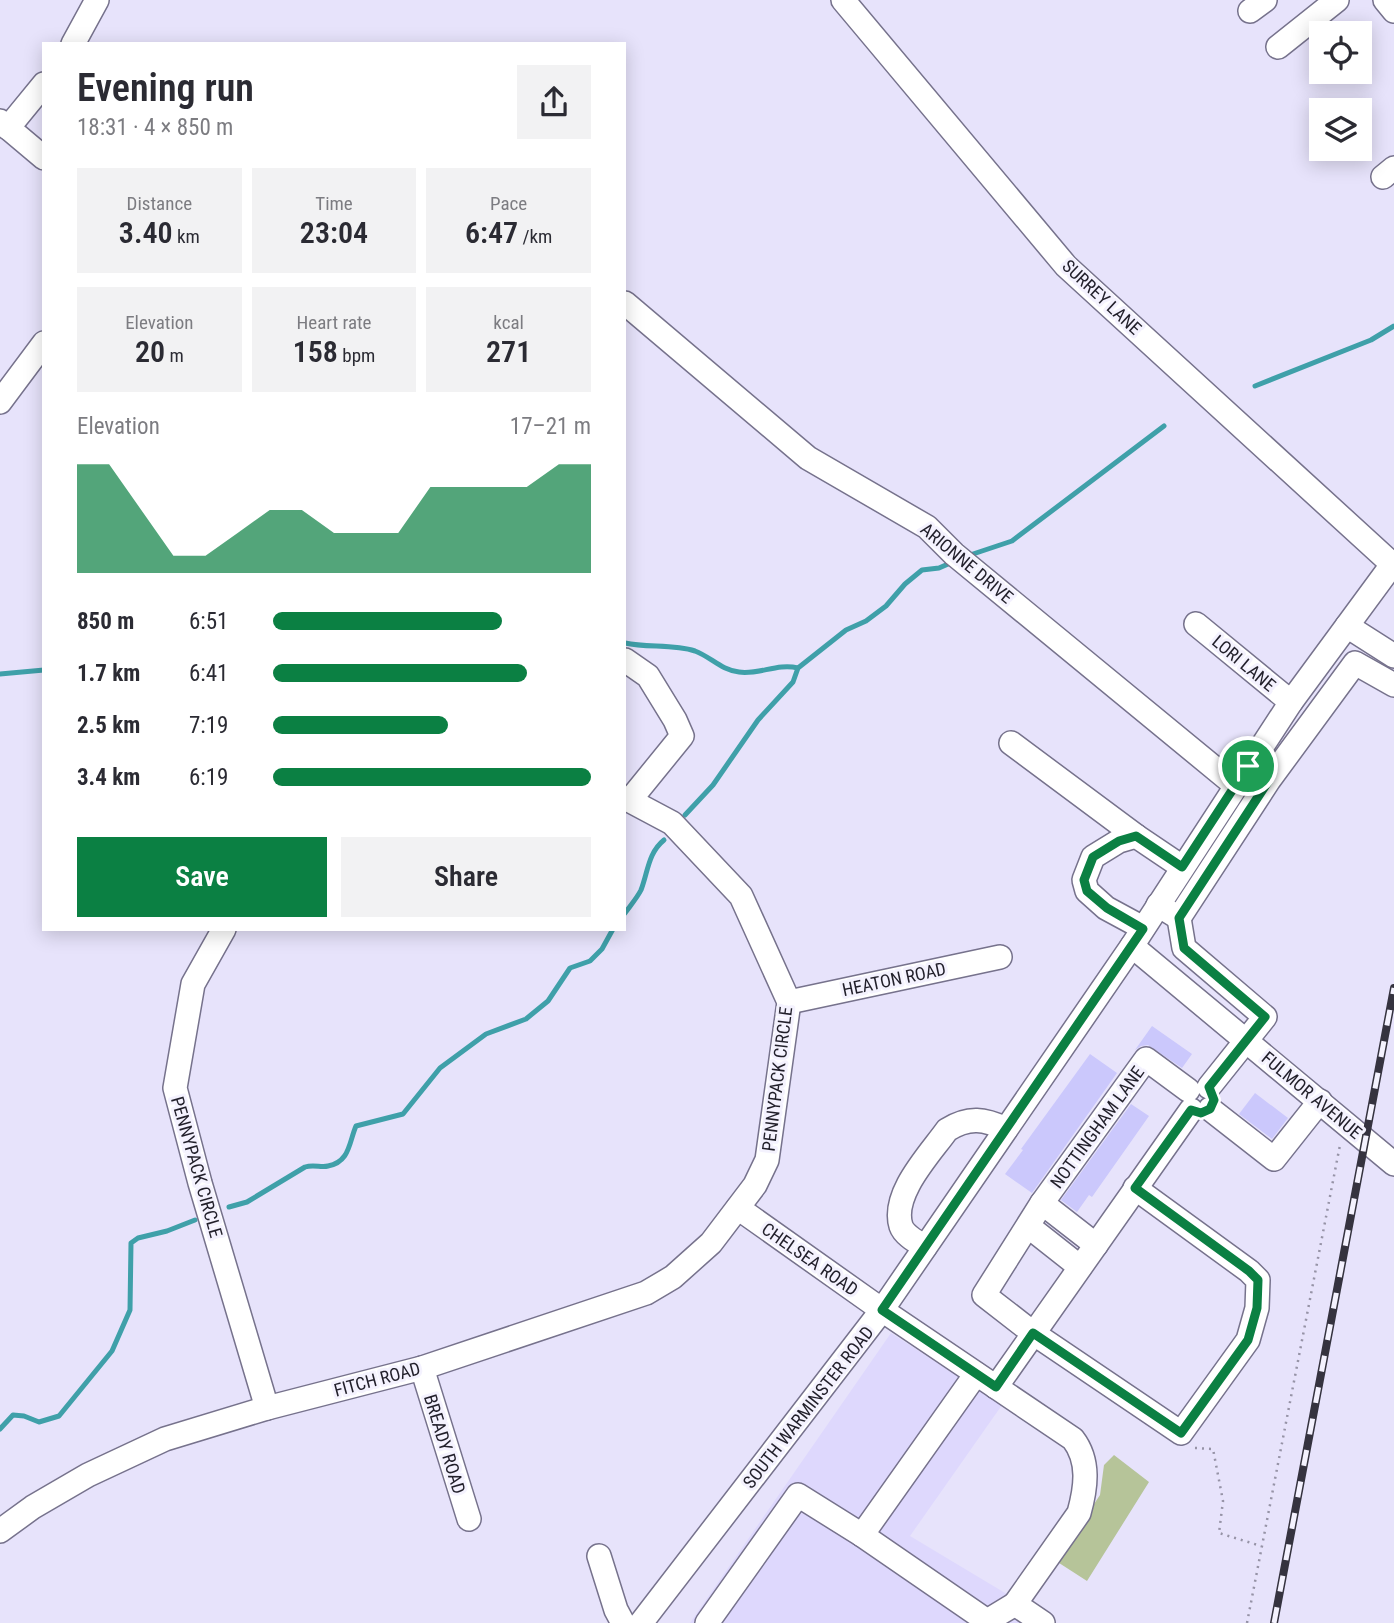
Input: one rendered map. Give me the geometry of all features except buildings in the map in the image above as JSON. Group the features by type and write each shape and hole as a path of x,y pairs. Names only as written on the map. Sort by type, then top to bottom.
{"street":[{"path":"74,42 97,0"},
{"name":"SURREY LANE","path":"843,0 1066,266 1393,563"},
{"path":"1278,47 1336,0"},
{"path":"1385,0 1394,11"},
{"path":"42,86 4,124 42,156"},
{"name":"ARIONNE DRIVE","path":"626,304 808,458 927,527 1229,793 1247,814"},
{"path":"0,402 42,346"},
{"name":"SOUTH WARMINSTER ROAD","path":"641,1623 882,1310 1137,937 1291,702 1393,563"},
{"name":"LORI LANE","path":"1196,624 1291,702"},
{"path":"1347,626 1394,656"},
{"path":"1331,648 1394,685"},
{"path":"626,661 648,676 676,720 682,736 627,799"},
{"path":"996,1387 1135,1188 1200,1099 1265,1017 1184,948 1179,918 1269,780 1355,663"},
{"path":"1308,679 1333,694"},
{"path":"1012,743 1182,867"},
{"path":"1248,766 1269,780"},
{"name":"PENNYPACK CIRCLE","path":"627,799 672,823 741,896 789,1002 767,1160 755,1185 738,1208"},
{"name":"FULMOR AVENUE","path":"1136,836 1119,841 1093,857 1084,880 1087,891 1137,937 1173,980 1394,1164"},
{"path":"1158,905 1179,918"},
{"name":"PENNYPACK CIRCLE","path":"223,931 193,984 175,1088 200,1183 267,1408"},
{"name":"HEATON ROAD","path":"789,1002 1000,957"},
{"path":"1173,980 1194,957"},
{"name":"NOTTINGHAM LANE","path":"1042,1203 1146,1059 1200,1099"},
{"path":"1200,1099 1274,1159 1320,1101"},
{"path":"925,1247 905,1233 901,1226 901,1204 905,1189 947,1130 957,1124 977,1119 988,1120 1006,1129"},
{"path":"1096,1245 1042,1203 984,1295 1033,1333 1181,1433 1248,1340 1257,1308 1258,1280 1135,1188"},
{"name":"FITCH ROAD","path":"0,1531 33,1507 88,1475 165,1439 267,1408 422,1368 646,1293 673,1277 711,1243 738,1208"},
{"name":"CHELSEA ROAD","path":"738,1208 882,1310 1073,1439 1085,1461 1083,1498 1079,1513 1015,1604"},
{"path":"1028,1226 1080,1267"},
{"name":"BREADY ROAD","path":"422,1368 469,1519"},
{"path":"862,1535 976,1374"},
{"path":"707,1623 799,1495 862,1535 986,1622 1015,1604 1043,1623"},
{"path":"599,1556 616,1610 623,1623"}],"path":[{"path":"1247,1623 1344,1122"},
{"path":"1181,1433 1181,1440 1189,1449 1213,1449 1223,1500 1219,1533 1261,1546"}],"shaded area":[{"path":"891,1333 1002,1405 910,1536 1055,1623 690,1623"}],"green space":[{"path":"1114,1455 1149,1482 1087,1581 1056,1561 1100,1495 1104,1465"}],"waterway":[{"path":"1255,386 1371,340 1394,326"},
{"path":"967,556 1012,541 1164,426"},
{"path":"685,815 713,785 758,720 793,682 798,668 846,630 866,621 886,606 905,584 922,570 939,568 955,561"},
{"path":"626,643 695,651 727,669 739,672 798,668"},
{"path":"0,674 42,670"},
{"path":"626,912 641,890 652,857 664,840"},
{"path":"229,1207 247,1202 305,1167 325,1166 341,1160 348,1150 356,1126 403,1114 440,1068 486,1034 526,1019 548,1001 570,968 590,961 602,949 612,931"},
{"path":"0,1429 13,1415 39,1422 59,1416 112,1351 130,1310 131,1243 138,1238 195,1220"}],"railway":[{"path":"1274,1623 1394,988"}],"route":[{"path":"1248,766 1269,780 1179,918 1184,948 1265,1017 1209,1087 1214,1095 1210,1109 1201,1113 1191,1110 1135,1188 1258,1280 1257,1308 1248,1340 1181,1433 1033,1333 996,1387 882,1310 1143,929 1107,908 1087,891 1084,880 1093,857 1119,841 1136,836 1182,867 1248,766"}]}
